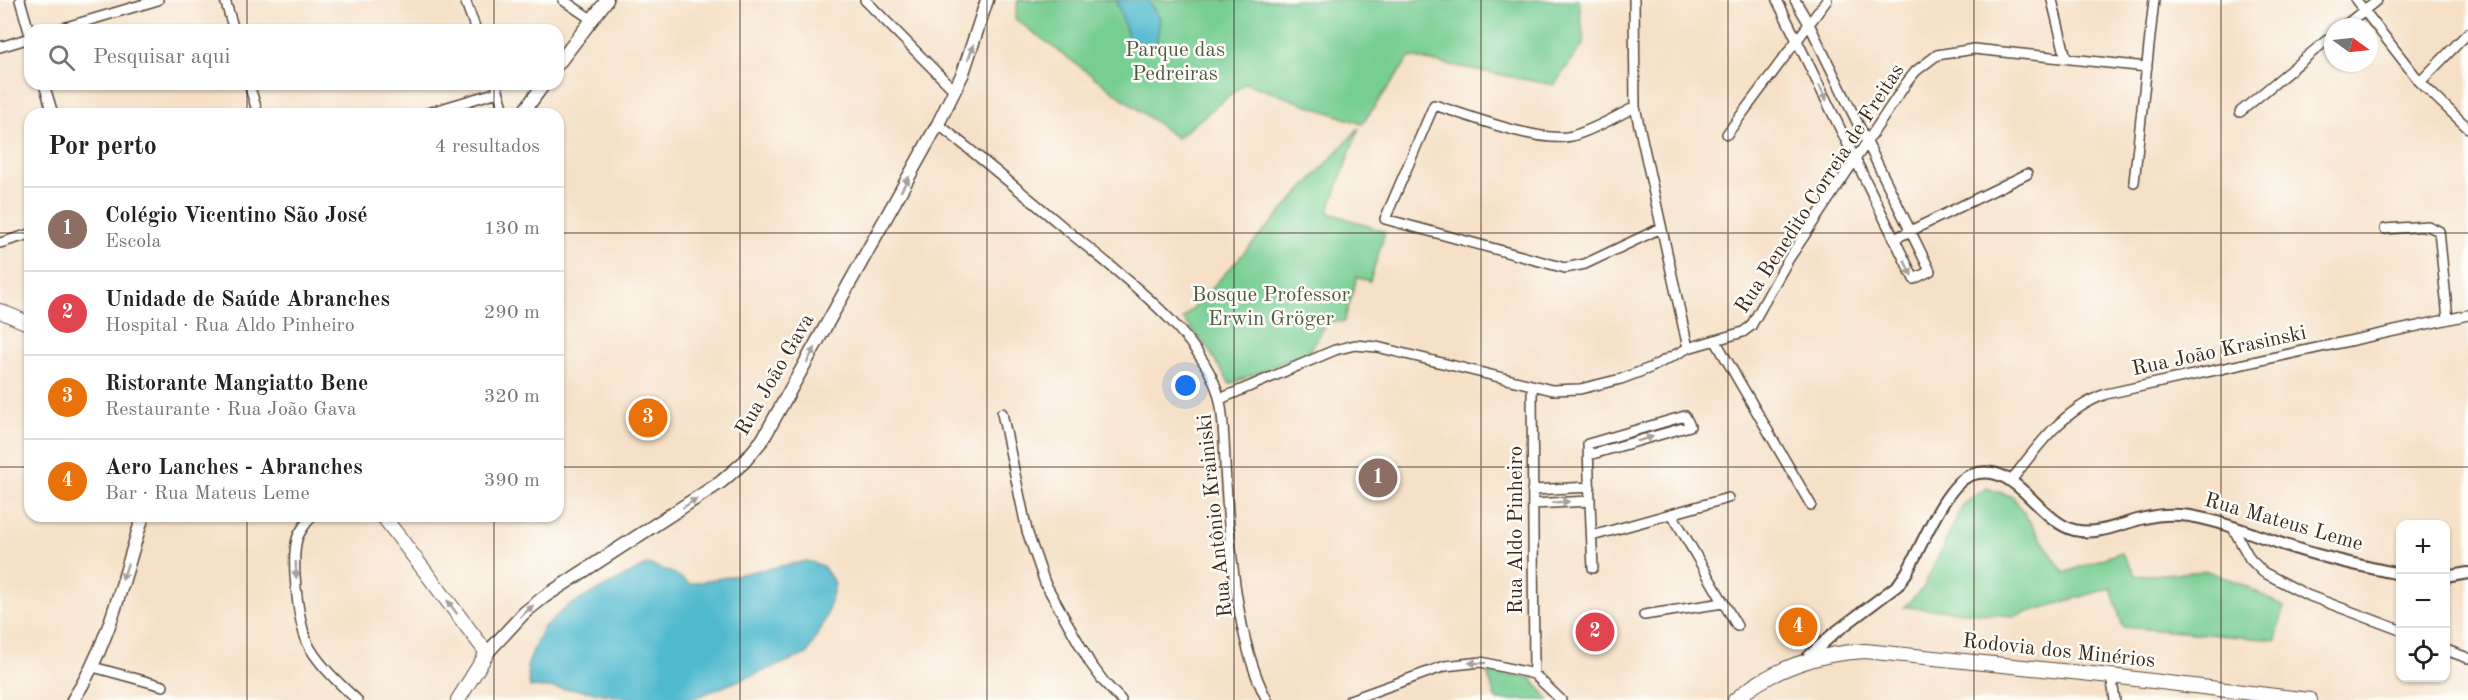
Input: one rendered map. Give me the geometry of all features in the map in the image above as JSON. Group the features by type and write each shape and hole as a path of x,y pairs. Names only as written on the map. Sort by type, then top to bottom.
{"main road":[{"path":"564,55 607,0"},
{"name":"Rua João Gava","path":"459,700 487,653 524,613 544,597 721,482 754,450 778,414 956,91 987,0"},
{"path":"526,108 539,90"},
{"path":"0,311 24,321"},
{"path":"73,700 93,667 141,522"},
{"path":"388,522 487,653"},
{"name":"Rodovia dos Minérios","path":"1804,662 1827,655 1865,651 2110,676 2310,700"},
{"name":"Rua Mateus Leme","path":"1735,700 1763,680 1804,662"}],"street":[{"path":"20,0 27,24"},
{"path":"76,24 158,0"},
{"path":"225,0 232,24"},
{"path":"465,0 474,24"},
{"path":"563,0 591,19"},
{"path":"865,0 956,91"},
{"path":"1634,0 1635,107 1688,348"},
{"path":"1778,0 1914,279 1930,271 1809,24 1795,0"},
{"path":"1727,134 1827,0"},
{"path":"2052,0 2066,58"},
{"path":"2134,182 2154,0"},
{"path":"2356,0 2420,82 2468,128"},
{"path":"2354,18 2377,0"},
{"path":"2420,82 2468,33"},
{"path":"0,46 24,38"},
{"path":"2240,112 2324,42"},
{"name":"Rua Benedito Correia de Freitas","path":"1220,399 1335,350 1354,345 1387,350 1552,390 1580,389 1636,374 1688,348 1743,332 1751,326 1783,268 1867,142 1916,71 1937,55 1974,49 2147,67"},
{"path":"46,90 51,108"},
{"path":"251,90 256,108"},
{"path":"441,108 491,90"},
{"path":"498,90 504,108"},
{"path":"1635,107 1582,133 1557,138 1528,133 1434,105 1385,219 1565,268 1585,264 1661,228"},
{"name":"Rua Antônio Krainiski","path":"938,124 1146,298 1203,359 1220,399 1228,515 1241,617 1252,666 1266,700"},
{"path":"1894,239 2027,174"},
{"path":"2385,229 2428,226 2439,231 2448,319"},
{"path":"0,243 24,236"},
{"name":"Rua João Krasinski","path":"2011,481 2032,452 2063,419 2080,406 2099,396 2468,315"},
{"path":"1715,340 1811,505"},
{"name":"Rua Aldo Pinheiro","path":"1532,386 1534,674"},
{"path":"1002,413 1027,531 1045,583 1090,663 1121,700"},
{"path":"1588,455 1690,426 1685,416 1588,444 1588,455 1593,568"},
{"name":"Rua Mateus Leme","path":"1804,662 1833,634 1898,585 1946,499 1960,481 1971,475 1982,473 1995,473 2011,481 2049,516 2074,530 2098,531 2145,518 2176,514 2206,519 2317,555 2396,573"},
{"path":"1532,490 1590,487"},
{"path":"1592,536 1728,498"},
{"path":"1533,504 1590,501"},
{"path":"1672,514 1737,626"},
{"path":"307,522 296,547 302,630 311,650 323,666 357,700"},
{"path":"2233,528 2250,559 2262,572 2307,594 2396,628"},
{"path":"2450,576 2468,573"},
{"path":"1644,615 1723,603"},
{"path":"2450,652 2468,658"},
{"path":"1350,700 1445,666 1463,662 1500,665 1534,674 1561,700"},
{"path":"93,667 163,686"},
{"path":"2110,676 2115,700"}],"green space":[{"name":"Parque das Pedreiras","path":"1018,0 1579,0 1584,43 1554,85 1410,57 1362,124 1245,83 1177,138 1015,19"},
{"name":"Bosque Professor Erwin Gröger","path":"1359,128 1328,212 1385,232 1370,281 1357,277 1344,322 1328,321 1309,352 1230,384 1207,347 1183,319"},
{"path":"1986,488 2013,497 2064,573 2121,552 2136,576 2207,571 2242,584 2284,607 2276,640 2123,627 2111,588 2015,616 1904,607 1923,588 1963,505"},
{"path":"1487,673 1531,678 1549,700 1496,700"}],"water":[{"path":"1116,0 1147,0 1160,18 1156,45 1131,46"},
{"path":"807,561 823,566 835,584 826,618 807,654 689,700 638,700 581,690 530,687 527,666 542,629 568,606 648,564 675,574 690,584"}],"place":[{"name":"Ristorante Mangiatto Bene","path":"648,418"},
{"name":"Colégio Vicentino São José","path":"1378,478"},
{"name":"Aero Lanches - Abranches","path":"1798,627"},
{"name":"Unidade de Saúde Abranches","path":"1595,632"}]}
